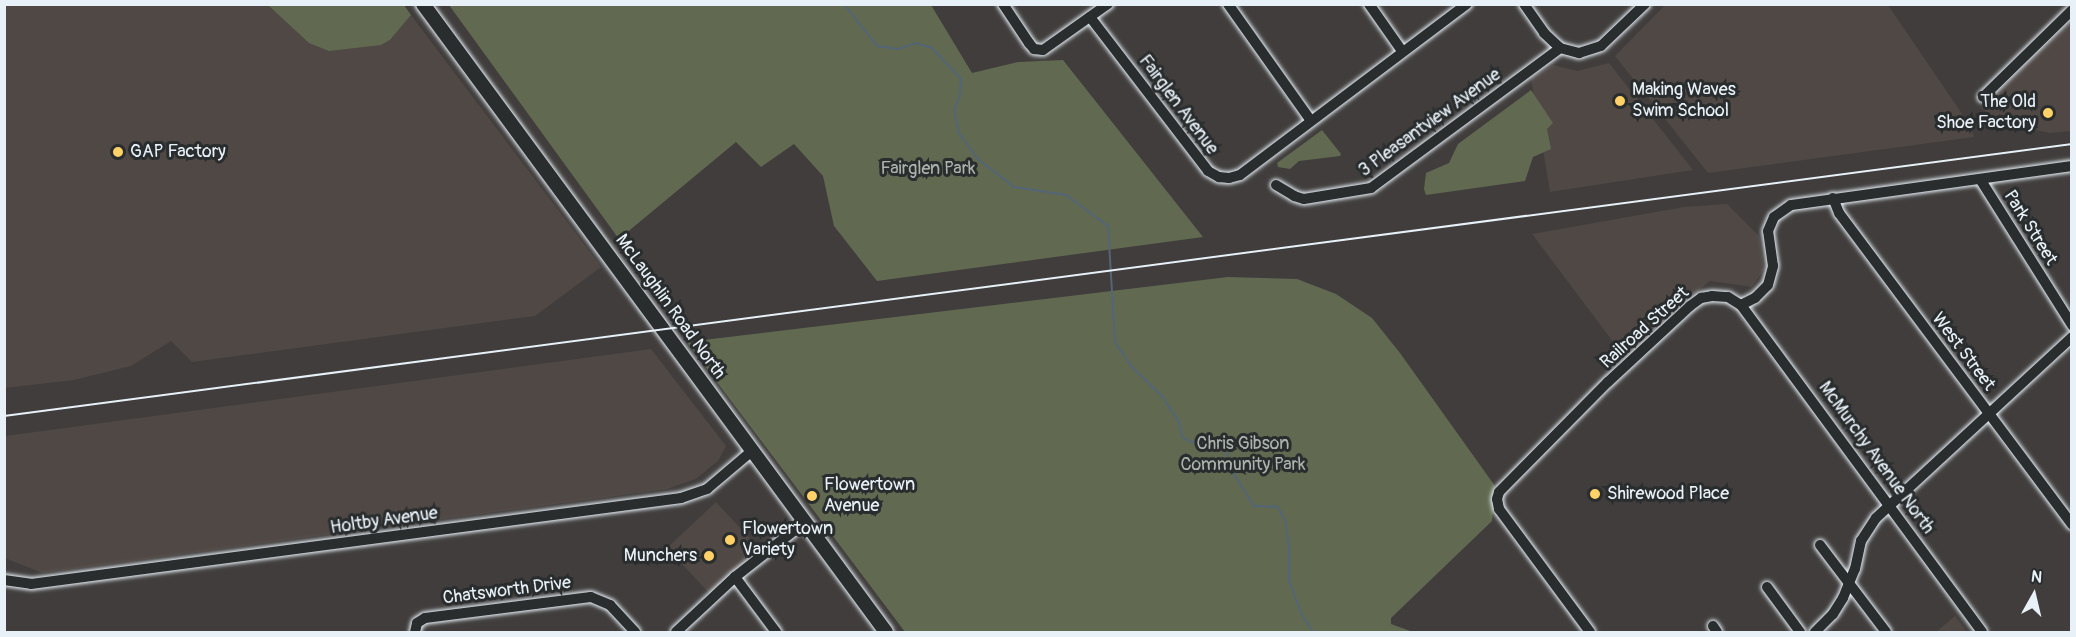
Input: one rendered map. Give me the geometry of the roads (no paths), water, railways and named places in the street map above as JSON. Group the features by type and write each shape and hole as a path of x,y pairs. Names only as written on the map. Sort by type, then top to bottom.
{"main road":[{"name":"McLaughlin Road North","path":"423,4 886,633"}],"street":[{"path":"1003,4 1034,49 1043,50 1108,4"},
{"path":"1228,4 1311,121"},
{"path":"1369,4 1402,51"},
{"name":"Fairglen Avenue","path":"1090,17 1208,171 1219,177 1240,175 1467,4"},
{"path":"1524,4 1544,33 1560,48 1571,52 1588,52 1601,46 1645,4"},
{"path":"1983,97 2072,10"},
{"name":"3 Pleasantview Avenue","path":"1276,185 1304,199 1371,188 1560,48"},
{"path":"1741,305 1764,291 1771,279 1773,262 1767,235 1774,217 1791,205 2072,166"},
{"name":"Park Street","path":"1980,179 2072,325"},
{"name":"West Street","path":"1833,198 1839,213 2072,525"},
{"name":"Railroad Street","path":"1590,633 1499,509 1497,499 1499,492 1608,382 1690,306 1701,298 1712,296 1728,297 1741,305"},
{"name":"McMurchy Avenue North","path":"1741,305 1982,633"},
{"path":"1815,633 1833,614 1849,585 1866,530 1988,413 2072,337"},
{"name":"Holtby Avenue","path":"4,580 31,584 681,498 706,489 752,451"},
{"path":"676,633 735,577 805,522"},
{"path":"1820,545 1886,633"},
{"path":"735,577 776,633"},
{"path":"1767,587 1800,633"},
{"name":"Chatsworth Drive","path":"415,633 417,623 425,618 591,597 610,605 635,633"}],"waterway":[{"path":"844,4 877,46 898,49 916,43 932,48 961,79 960,95 954,110 959,133 978,159 1014,187 1066,195 1108,226 1115,342 1131,366 1162,396 1179,422 1182,437 1191,442 1218,442 1226,452 1234,474 1254,506 1278,507 1285,520 1289,545 1289,580 1302,615 1313,632"}],"railway":[{"path":"4,416 2072,144"}],"place":[{"name":"Making Waves Swim School","path":"1620,101"},
{"name":"The Old Shoe Factory","path":"2048,113"},
{"name":"GAP Factory","path":"118,152"},
{"name":"Shirewood Place","path":"1595,494"},
{"name":"Flowertown Avenue","path":"812,496"},
{"name":"Flowertown Variety","path":"730,540"},
{"name":"Munchers","path":"709,556"}],"park label":[{"name":"Fairglen Park","path":"928,169"},
{"name":"Chris Gibson Community Park","path":"1243,455"}]}
